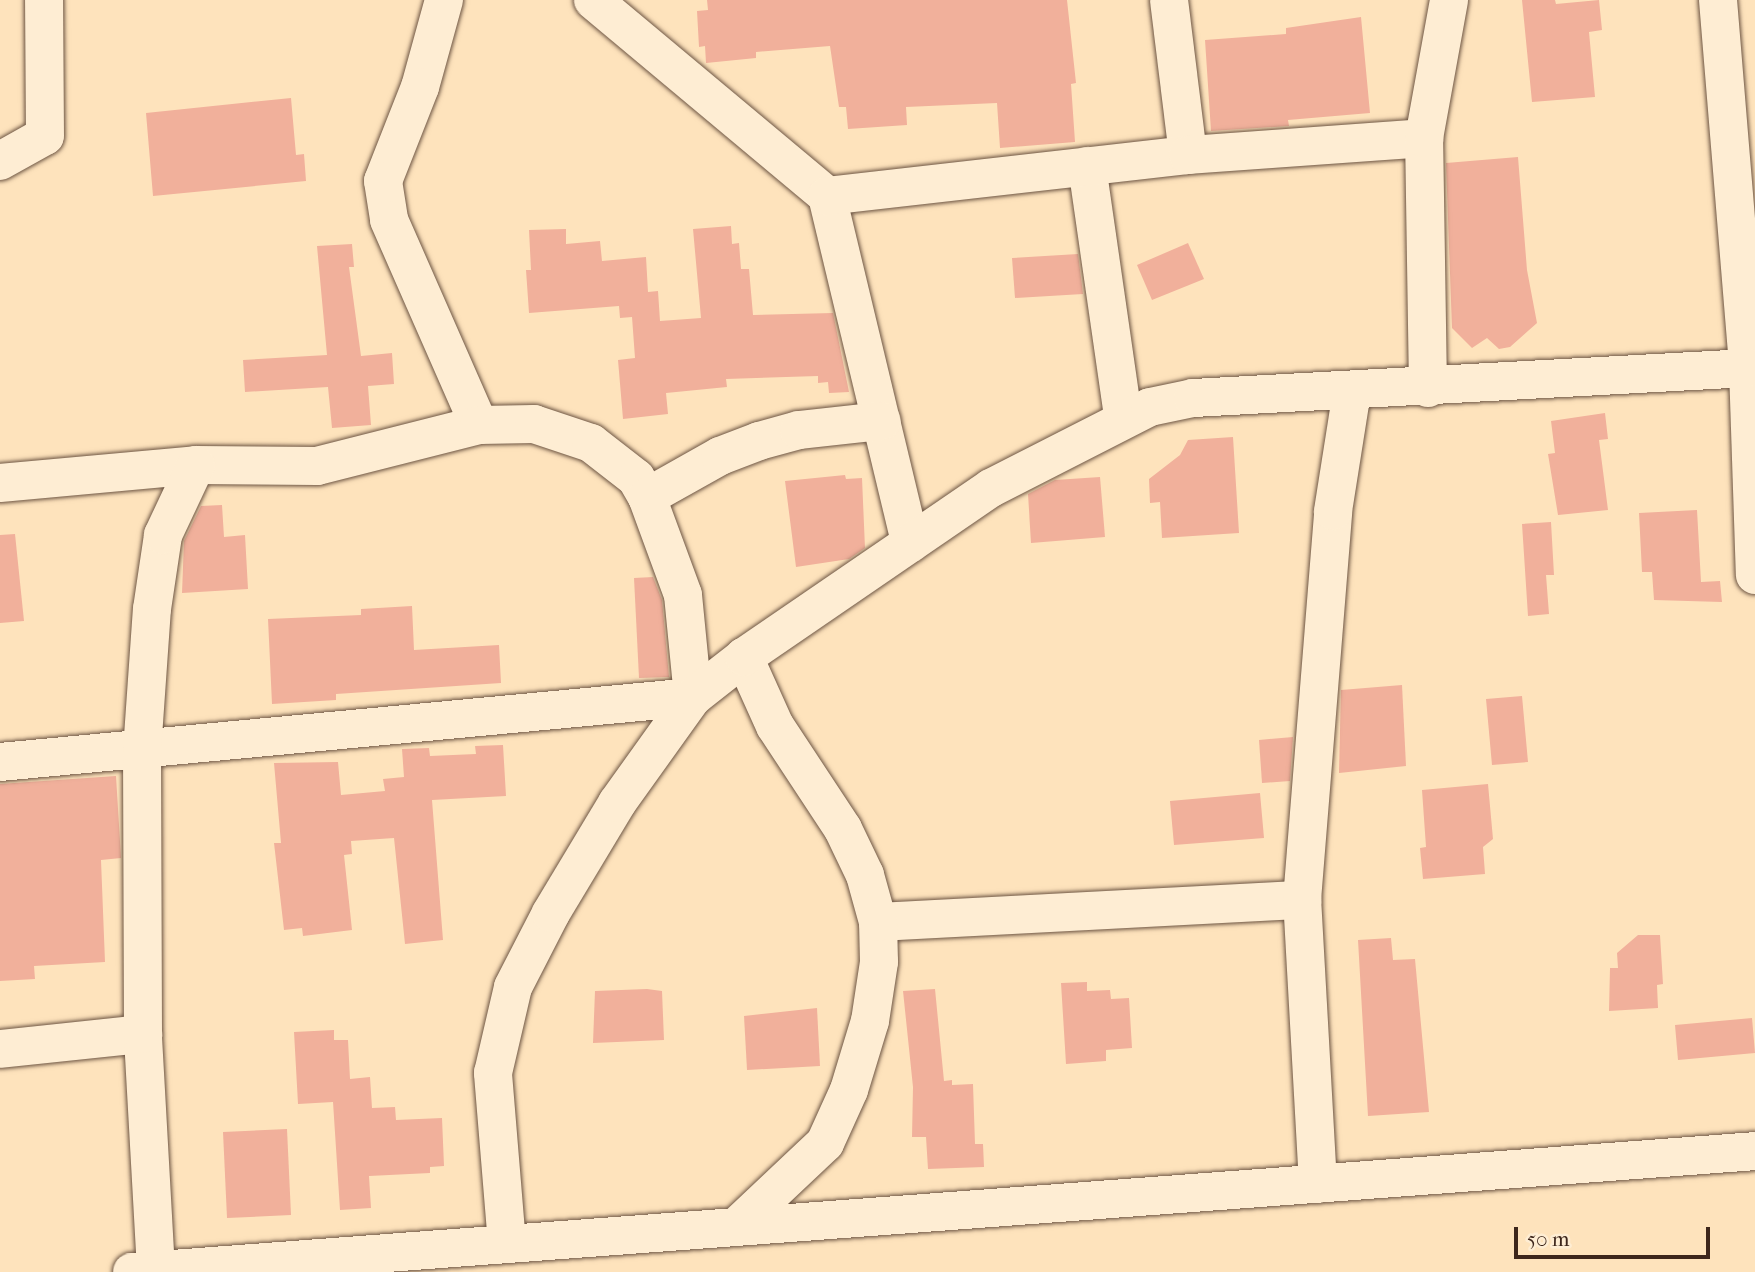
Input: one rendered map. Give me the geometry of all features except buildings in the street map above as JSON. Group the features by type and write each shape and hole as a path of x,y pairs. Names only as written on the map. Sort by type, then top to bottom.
{"street":[{"path":"0,161 45,135 44,0"},
{"path":"444,0 420,87 383,181 389,219 479,425"},
{"path":"593,0 827,196 910,543"},
{"path":"1169,0 1188,155"},
{"path":"1428,388 1424,138 1449,0"},
{"path":"1717,0 1748,368 1755,575"},
{"path":"827,196 1188,155 1424,138"},
{"path":"1087,166 1122,417"},
{"path":"505,1258 493,1073 513,987 551,913 617,803 693,697 744,657 991,488 1122,417 1193,398 1428,388 1748,368"},
{"path":"1318,1184 1302,900 1333,511 1352,391"},
{"path":"647,497 720,456 759,441 841,424 882,421"},
{"path":"0,483 196,465 317,466 479,425 534,424 591,443 636,478 647,497 683,595 693,697"},
{"path":"196,465 163,535 152,609 142,751 144,1271 462,1247 505,1258 737,1226 1755,1151"},
{"path":"737,1226 825,1143 849,1090 870,1021 879,962 878,922 865,875 843,829 775,726 744,657"},
{"path":"0,762 142,751 693,697"},
{"path":"878,922 1302,900"},
{"path":"0,1049 144,1034"}]}
